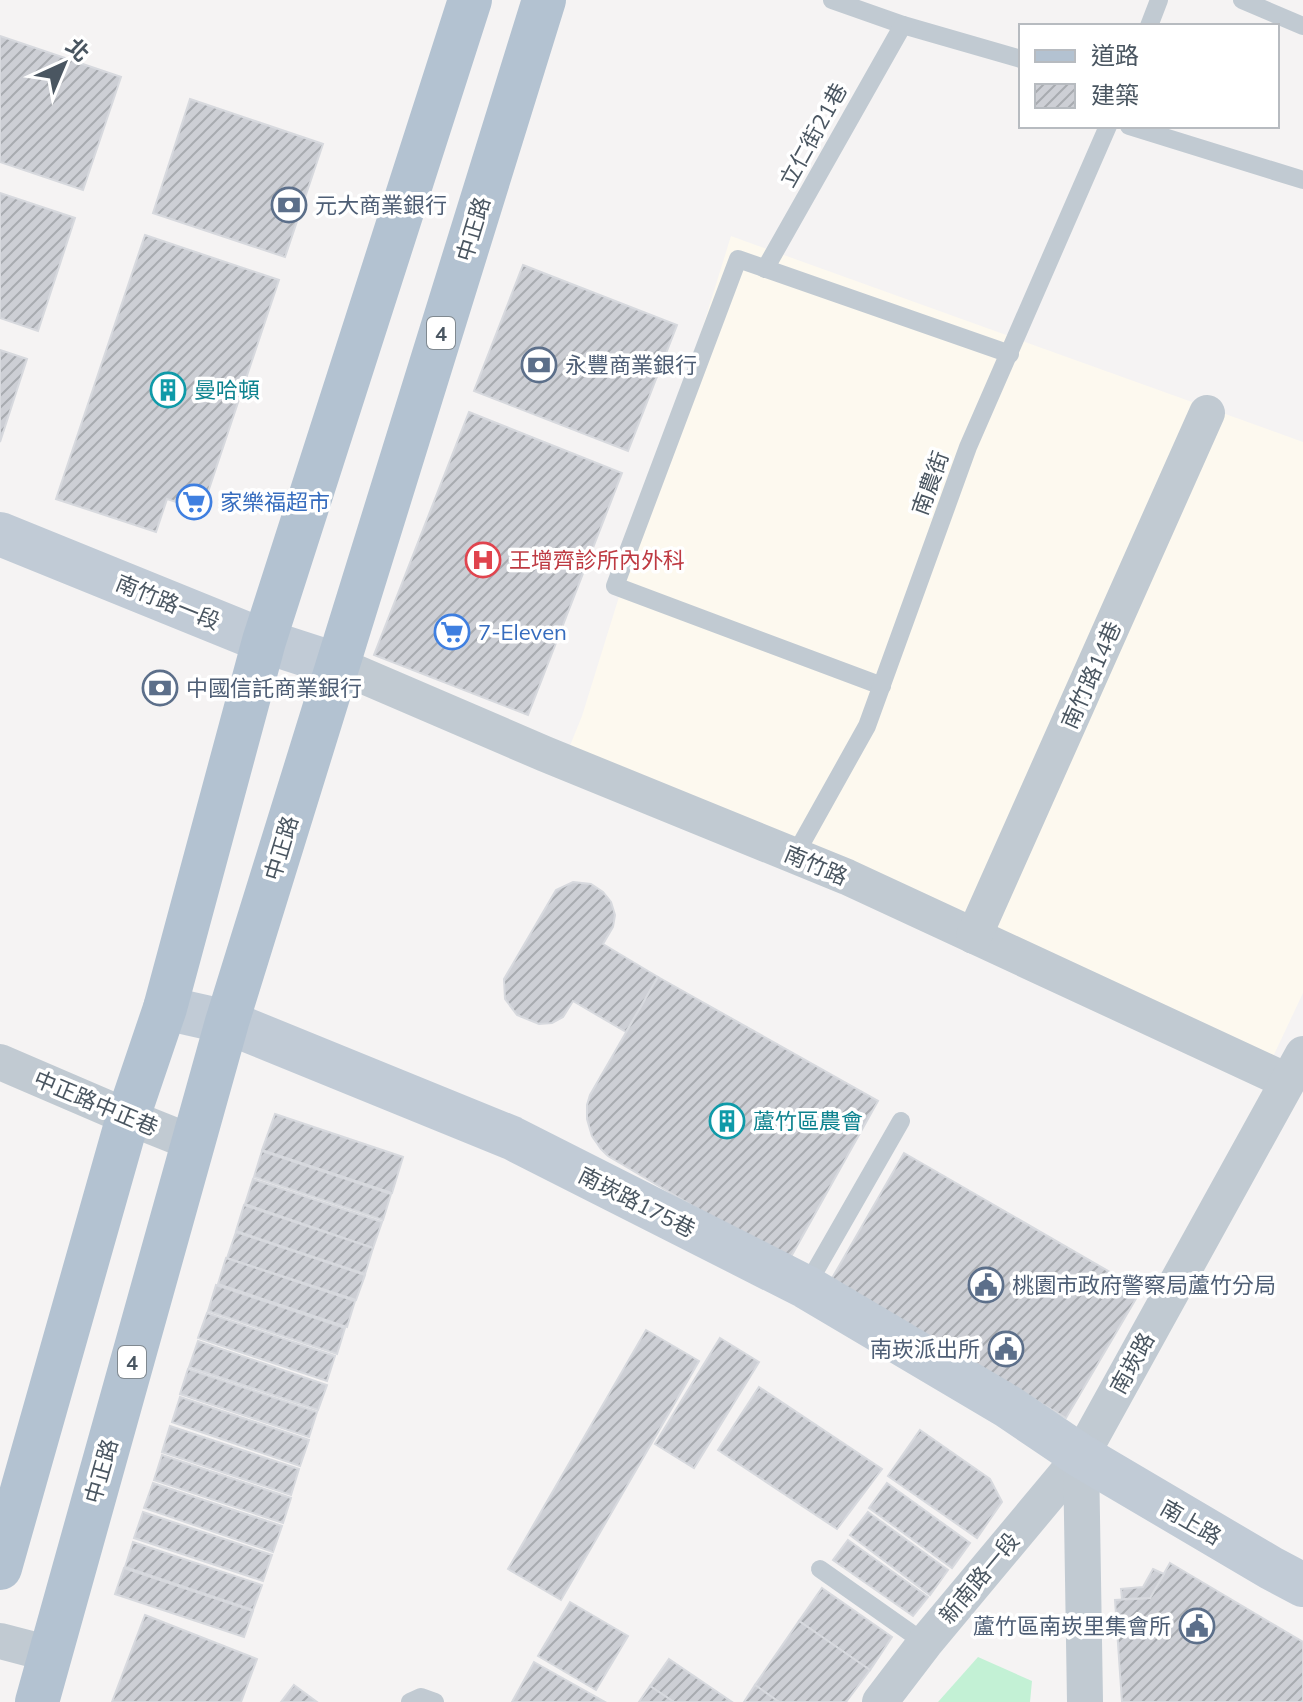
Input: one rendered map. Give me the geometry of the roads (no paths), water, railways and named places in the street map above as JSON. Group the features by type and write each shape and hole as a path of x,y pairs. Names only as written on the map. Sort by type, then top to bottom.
{"main road":[{"path":"0,1568 128,1117 165,1008 264,641 470,0"},
{"name":"中正路","path":"37,1702 227,1022 544,0"}],"street":[{"name":"南竹路14巷","path":"974,936 1207,413"},
{"name":"南竹路一段","path":"0,534 264,641 338,665"},
{"name":"南竹路","path":"338,665 545,754 795,855 974,936 1298,1075"},
{"name":"南崁路175巷","path":"165,1008 227,1022 512,1138 806,1287 1007,1406 1081,1456"},
{"name":"中正路中正巷","path":"0,1062 193,1143"},
{"name":"南崁路","path":"1085,1702 1081,1456 1298,1075"},
{"name":"南上路","path":"1081,1456 1303,1585"},
{"name":"新南路一段","path":"880,1702 925,1643 1081,1456"},
{"path":"0,1641 50,1654"}],"lane":[{"path":"832,0 903,25 1019,58"},
{"path":"1150,24 1159,0"},
{"path":"1242,0 1303,26"},
{"name":"立仁街21巷","path":"765,269 903,25"},
{"name":"南農街","path":"795,855 867,726 968,447 1107,128"},
{"path":"1135,128 1303,180"},
{"path":"882,686 615,586 738,259 1010,354"},
{"path":"806,1287 901,1121"},
{"path":"820,1569 925,1643"},
{"path":"410,1702 421,1697 435,1702"}],"place":[{"name":"元大商業銀行","path":"289,205"},
{"name":"永豐商業銀行","path":"539,365"},
{"name":"曼哈頓","path":"168,390"},
{"name":"家樂福超市","path":"194,502"},
{"name":"王增齊診所內外科","path":"483,560"},
{"name":"7-Eleven","path":"452,632"},
{"name":"中國信託商業銀行","path":"160,688"},
{"name":"蘆竹區農會","path":"727,1121"},
{"name":"桃園市政府警察局蘆竹分局","path":"986,1285"},
{"name":"南崁派出所","path":"1006,1349"},
{"name":"蘆竹區南崁里集會所","path":"1197,1626"}]}
